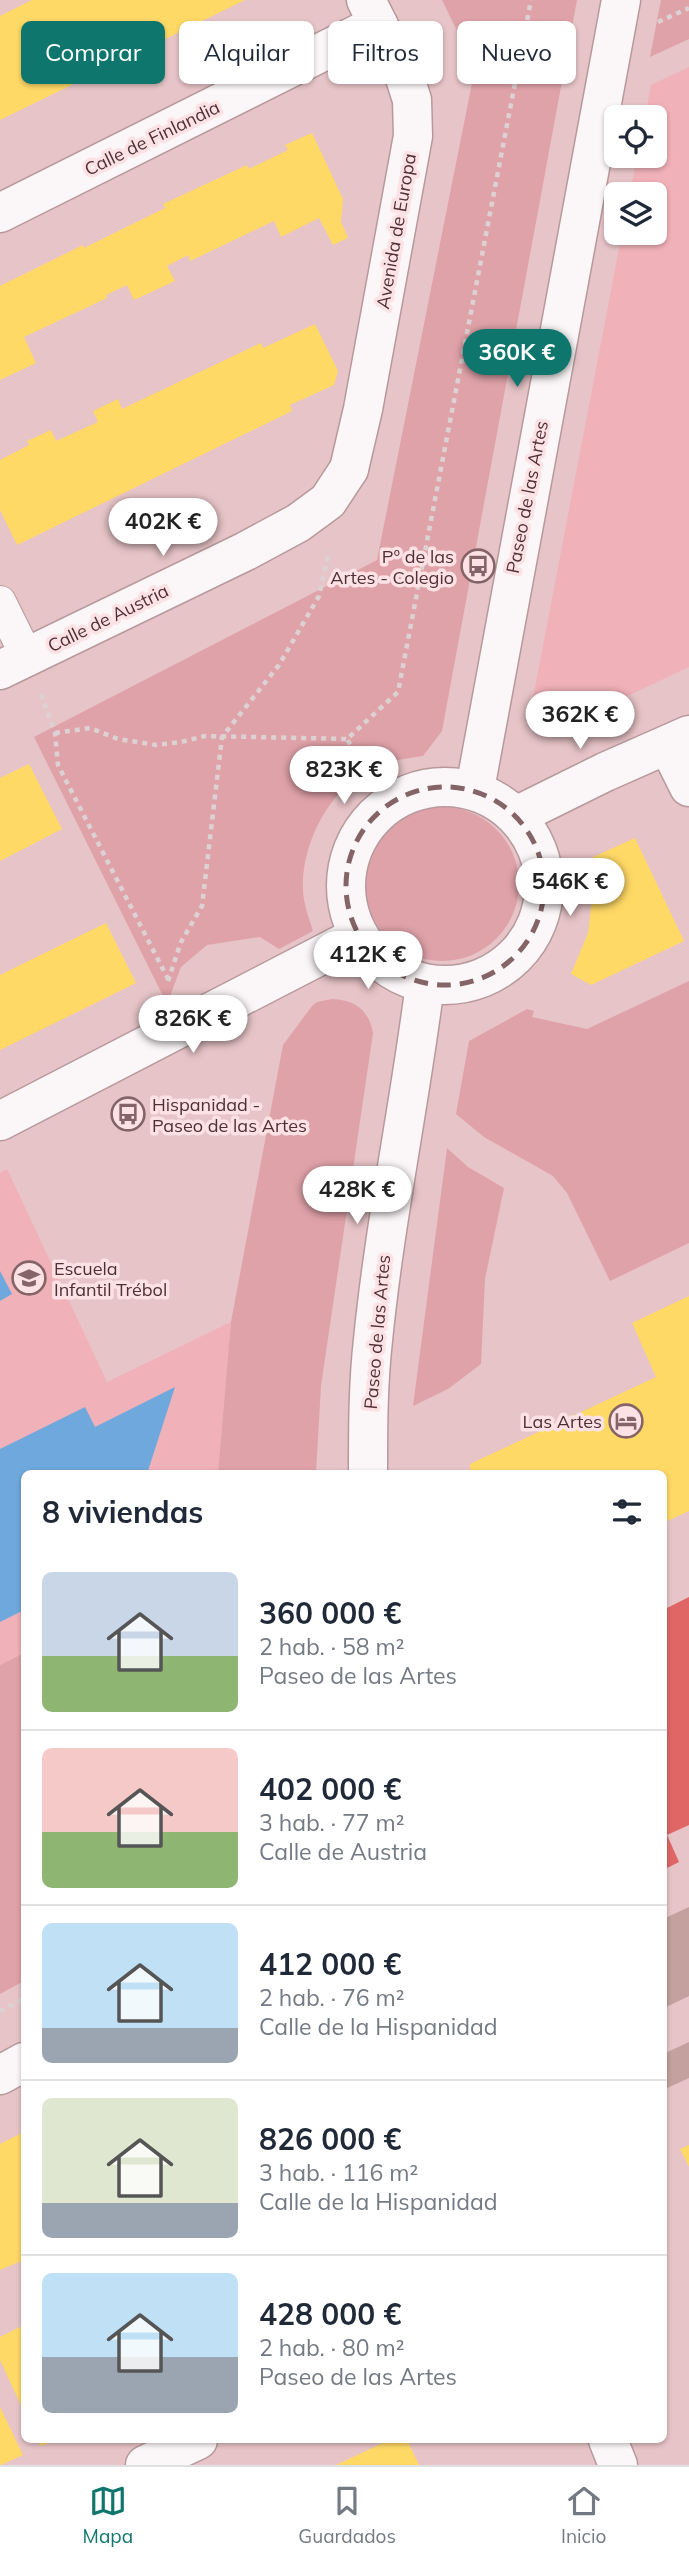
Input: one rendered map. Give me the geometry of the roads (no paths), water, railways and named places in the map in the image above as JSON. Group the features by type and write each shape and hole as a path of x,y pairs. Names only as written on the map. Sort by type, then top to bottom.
{"street":[{"name":"Paseo de las Artes","path":"475,789 621,0"},
{"name":"Calle de Finlandia","path":"0,213 372,12"},
{"name":"Avenida de Europa","path":"349,469 363,409 413,136 412,100 405,78 372,12"},
{"name":"Calle de Austria","path":"13,663 246,551 298,523 328,501 349,469"},
{"path":"0,602 13,663"},
{"path":"518,815 605,772 679,740 689,788"},
{"path":"433,785 475,789 518,815 541,854 545,901 528,943 498,971 462,984 425,984 384,966 358,936 346,905 345,871 358,836 387,804 433,785"},
{"path":"0,1121 358,936"},
{"name":"Paseo de las Artes","path":"368,1470 372,1342 425,984"},
{"path":"0,2075 21,2064"},
{"path":"145,2465 192,2443"},
{"path":"609,2443 618,2465"}],"place":[{"name":"Pº de las Artes - Colegio","path":"478,566"},
{"name":"Hispanidad - Paseo de las Artes","path":"128,1114"},
{"name":"Escuela Infantil Trébol","path":"29,1278"},
{"name":"Las Artes","path":"626,1421"}]}
